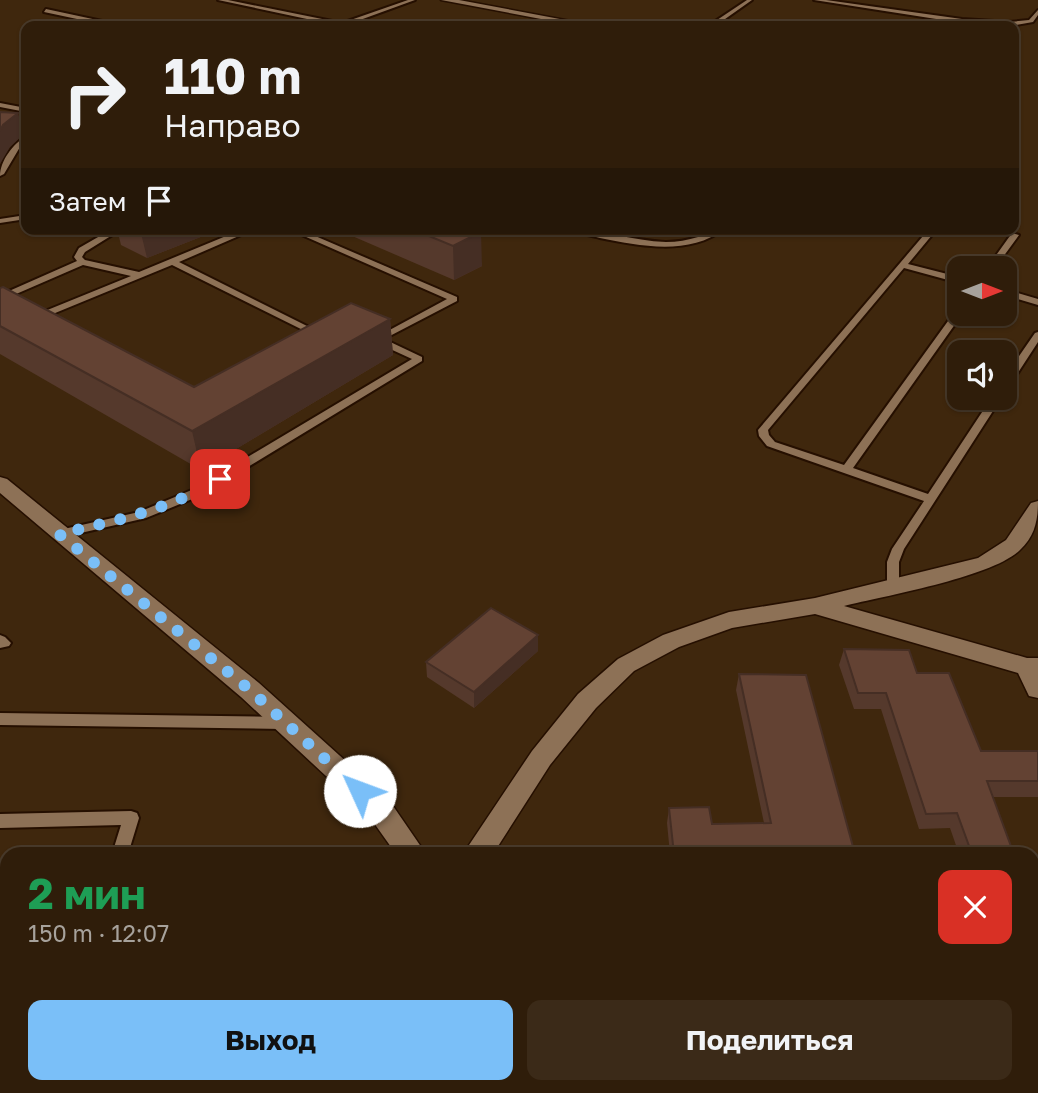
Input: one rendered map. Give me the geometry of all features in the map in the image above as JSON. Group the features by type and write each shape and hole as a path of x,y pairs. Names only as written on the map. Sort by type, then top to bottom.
{"street":[{"path":"445,0 564,21"},
{"path":"0,483 287,723 379,808 407,847"},
{"path":"482,847 541,758 587,701 626,666 671,641 729,620 815,607 985,563 1013,545 1038,507"},
{"path":"815,607 1034,674"}],"lane":[{"path":"220,0 322,21"},
{"path":"353,21 413,0"},
{"path":"719,21 750,0"},
{"path":"816,0 974,21"},
{"path":"46,11 93,21"},
{"path":"1019,23 1031,21 1038,12"},
{"path":"0,106 21,109"},
{"path":"0,130 21,129"},
{"path":"0,174 21,142"},
{"path":"0,221 21,219"},
{"path":"82,262 78,257 82,250 108,235"},
{"path":"43,315 236,235"},
{"path":"59,534 142,515 198,492 419,359 373,337 454,299 306,235"},
{"path":"609,235 680,246 710,235"},
{"path":"928,235 763,430 764,436 771,444 930,499"},
{"path":"1000,256 1015,235"},
{"path":"173,261 326,338 314,344"},
{"path":"4,296 82,262 139,275"},
{"path":"902,265 947,277"},
{"path":"4,296 20,301"},
{"path":"1017,296 1038,302"},
{"path":"32,308 55,322"},
{"path":"846,470 949,326"},
{"path":"1017,366 1038,335"},
{"path":"893,585 894,562 898,549 988,410"},
{"path":"0,719 287,723"},
{"path":"0,821 131,818 122,847"}],"building":[{"path":"0,112 18,113 3,125 0,131"},
{"path":"426,235 475,235 453,246"},
{"path":"3,287 194,387 351,303 390,319 192,431 0,326 0,288"},
{"path":"491,608 538,635 474,692 426,662"},
{"path":"844,649 909,650 917,673 949,673 981,751 1038,751 1038,781 987,781 1011,847 969,847 957,813 926,814 886,693 858,693"},
{"path":"739,674 806,675 853,847 673,847 669,808 709,807 712,824 771,823"}],"route":[{"path":"220,479 198,492 142,515 59,534 250,690 360,791"}]}
